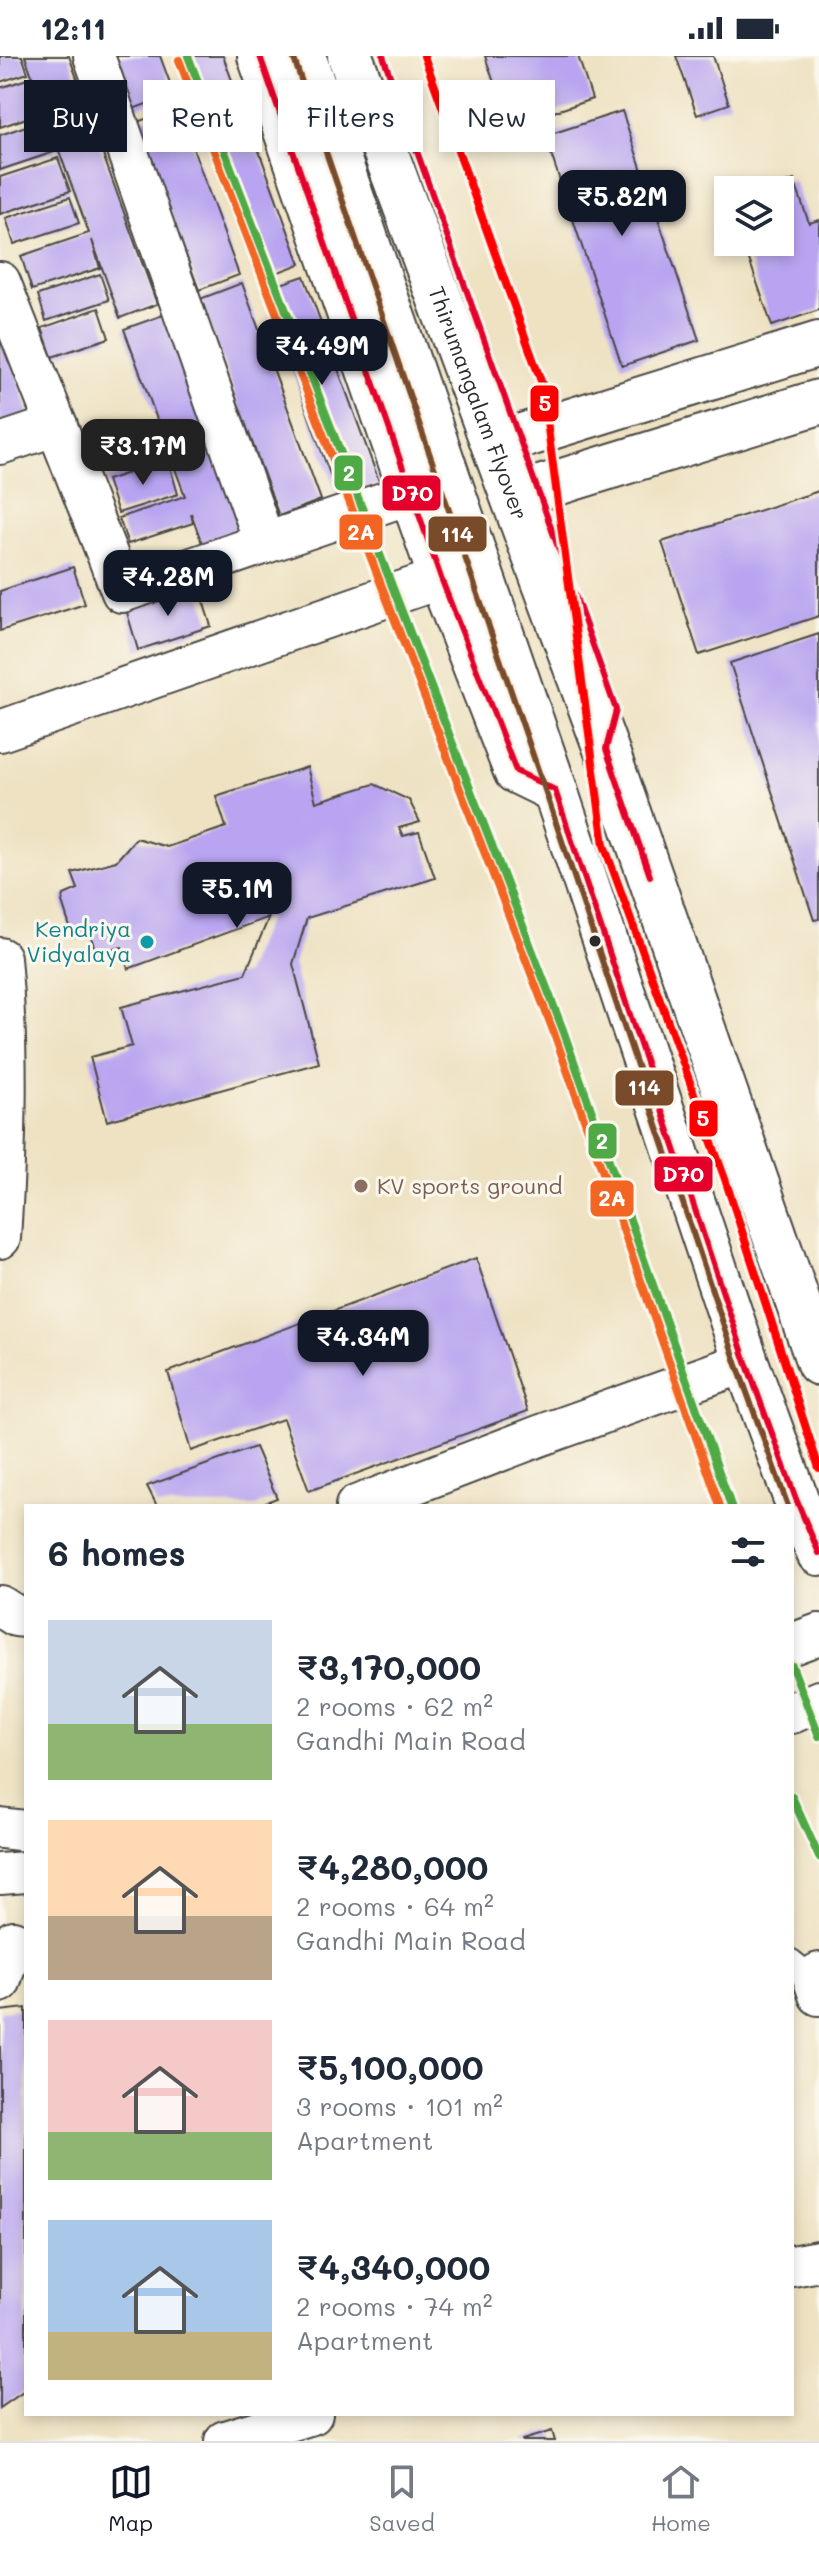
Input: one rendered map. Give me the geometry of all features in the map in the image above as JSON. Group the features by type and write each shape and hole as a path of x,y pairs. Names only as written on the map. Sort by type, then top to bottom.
{"main road":[{"path":"260,56 441,578 516,771 555,790"},
{"path":"303,56 555,790 746,1362 819,1553"},
{"name":"Thirumangalam Flyover","path":"350,56 606,749 819,1363"},
{"path":"606,749 616,710 519,437 819,344"},
{"path":"537,489 819,402"}],"street":[{"path":"94,56 264,541"},
{"path":"0,282 122,592 412,493"},
{"path":"0,444 57,425"},
{"path":"0,731 441,578"},
{"path":"0,958 6,1138 0,1238"},
{"path":"361,1504 746,1362"},
{"path":"0,1606 16,1616 24,1617"},
{"path":"794,1643 819,1634"},
{"path":"794,1712 819,1701"},
{"path":"0,1828 24,1831"},
{"path":"0,1874 24,1872"},
{"path":"0,1982 13,1941"},
{"path":"794,2266 819,2261"},
{"path":"225,2441 306,2416"}],"building":[{"path":"0,56 22,56 28,73 0,82"},
{"path":"25,56 69,56 78,80 34,80"},
{"path":"114,56 160,56 169,80 143,80 143,105 133,109 127,92 127,80 123,80"},
{"path":"181,56 223,56 232,80 189,80"},
{"path":"485,56 578,56 592,99 555,111 555,80 493,80"},
{"path":"676,56 713,56 729,104 697,115"},
{"path":"24,80 24,119 0,127 0,88"},
{"path":"622,111 699,340 622,366 550,152 555,152 555,133"},
{"path":"143,120 143,138 137,122"},
{"path":"24,127 24,152 54,152 0,170 0,135"},
{"path":"59,152 102,152 157,304 120,318 92,240 100,268 32,290 21,256 89,233"},
{"path":"148,152 194,152 239,275 199,290"},
{"path":"214,152 259,152 300,264 260,279"},
{"path":"58,158 70,191 0,214 0,177"},
{"path":"794,180 809,223 819,220 819,310 772,326 748,256 794,256"},
{"path":"70,197 79,223 14,244 6,218"},
{"path":"100,274 109,300 46,321 38,295"},
{"path":"304,276 380,484 339,499 263,290"},
{"path":"242,283 321,500 279,516 200,299"},
{"path":"99,308 109,338 52,357 42,328"},
{"path":"163,315 242,532 203,546 191,513 193,523 128,544 119,518 185,496 124,329"},
{"path":"6,342 30,416 0,426 0,344"},
{"path":"168,460 178,494 118,513 107,480"},
{"path":"819,491 819,616 699,655 662,542"},
{"path":"73,567 85,604 0,631 0,591"},
{"path":"198,585 211,626 138,650 126,609"},
{"path":"819,634 819,919 814,920 730,663"},
{"name":"Kendriya Vidyalaya","path":"307,767 316,802 374,784 409,800 420,822 399,828 403,836 419,832 435,878 307,918 293,964 319,1063 107,1121 90,1057 132,1046 121,1007 245,974 269,917 128,969 122,947 96,954 90,933 73,937 62,902 64,895 78,889 72,873 116,861 136,838 167,847 226,827 216,796"},
{"path":"476,1258 528,1411 309,1491 283,1419 191,1451 168,1372"},
{"path":"255,1447 277,1498 260,1504 156,1504 147,1486"},
{"path":"24,2008 24,2391 0,2408 0,2011"},
{"path":"552,2431 555,2441 522,2441 522,2440"}],"metro line":[{"name":"2","path":"188,56 563,1030 730,1504"},
{"name":"2","path":"794,1671 819,1736"},
{"name":"2","path":"794,1801 819,1857"}],"transit line":[{"name":"D70","path":"260,56 441,578 516,771 555,790 746,1362 819,1553"},
{"name":"D70","path":"383,56 616,710 606,749 650,876"},
{"name":"5","path":"424,56 542,384 604,845 725,1179 819,1468"},
{"name":"114","path":"294,59 546,793 737,1365 787,1504"},
{"name":"2A","path":"179,60 554,1033 719,1504"}],"place":[{"name":"Kendriya Vidyalaya","path":"147,942"},
{"name":"KV sports ground","path":"361,1186"}]}
